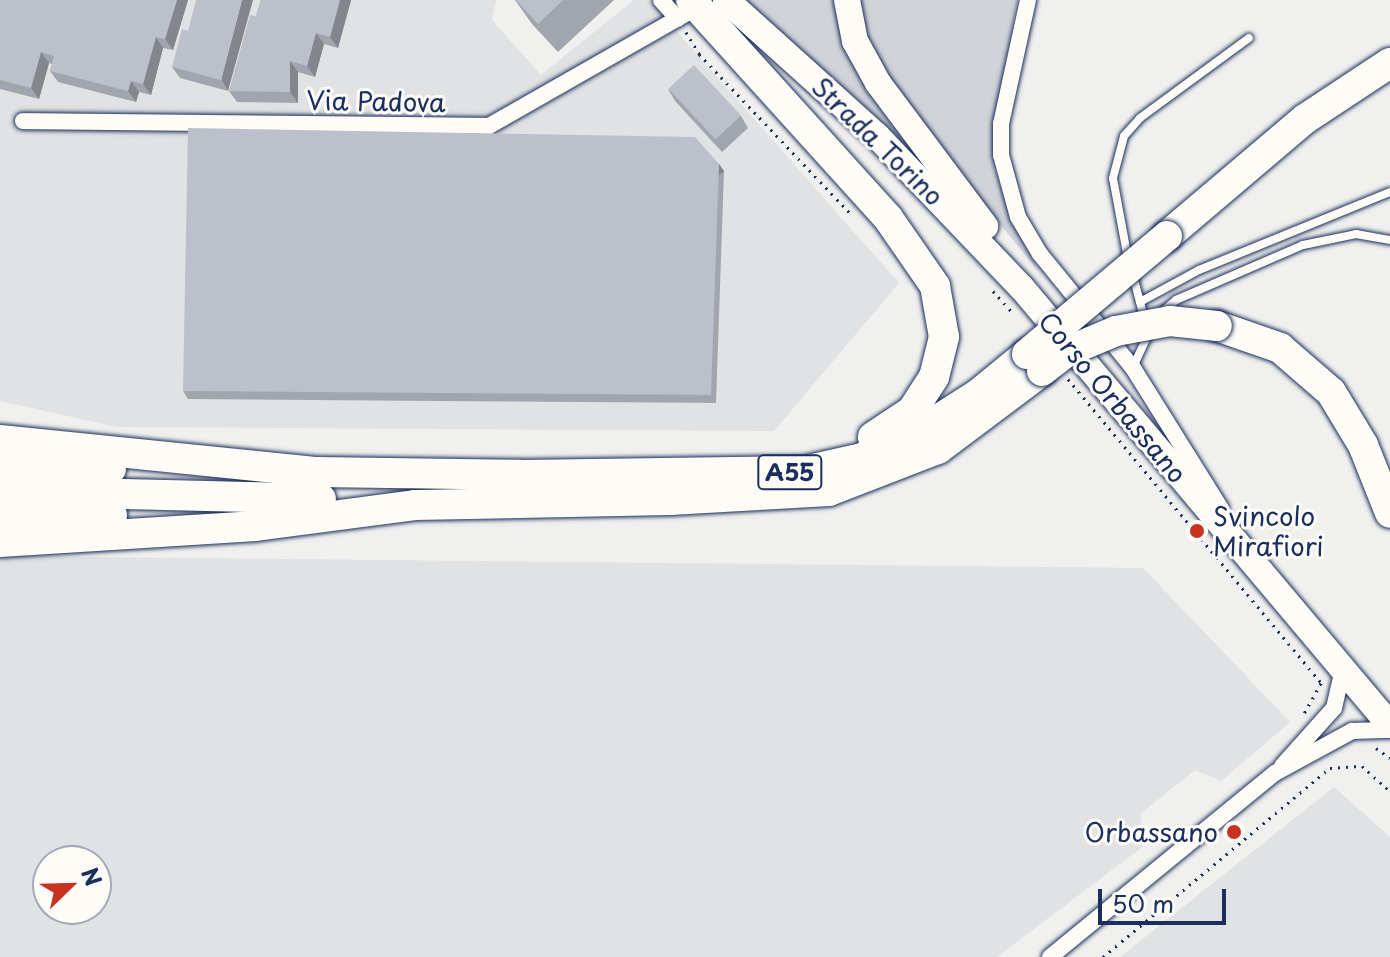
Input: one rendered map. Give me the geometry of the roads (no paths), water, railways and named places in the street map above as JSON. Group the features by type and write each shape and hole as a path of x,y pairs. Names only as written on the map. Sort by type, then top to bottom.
{"highway":[{"path":"521,475 653,460 765,459 834,450 902,420 934,377 944,325 928,271 888,218 694,7"},
{"path":"1045,368 1167,236 1305,119 1390,63"},
{"path":"1045,368 1089,341 1139,325 1217,326 1280,348 1331,392 1363,445 1390,513"},
{"name":"A55","path":"0,466 521,475 756,474 834,465 924,430 1045,368"},
{"name":"A55","path":"0,491 415,505 670,500 829,491 938,449 1045,368"},
{"path":"0,440 317,472"},
{"path":"0,542 256,526 290,519 415,505"},
{"path":"0,515 290,519"}],"main road":[{"name":"Strada Torino","path":"726,0 898,156 1022,288"},
{"path":"847,0 855,41 878,83 987,228 1022,288"},
{"name":"Corso Orbassano","path":"1022,288 1390,727"}],"street":[{"path":"661,0 694,7"},
{"path":"1028,0 1001,124 1007,186 1040,254 1133,368 1262,575"},
{"name":"Via Padova","path":"23,121 489,126 694,7"},
{"path":"1050,957 1275,773 1334,708 1343,670"},
{"path":"1275,773 1352,731 1390,727"}],"lane":[{"path":"1149,333 1120,226 1116,156 1140,118 1249,38"},
{"path":"1140,302 1213,263 1390,192"},
{"path":"1133,368 1149,333 1176,300 1303,245 1356,234 1390,240"}],"place":[{"name":"Svincolo Mirafiori","path":"1197,531"},
{"name":"Orbassano","path":"1234,832"}]}
